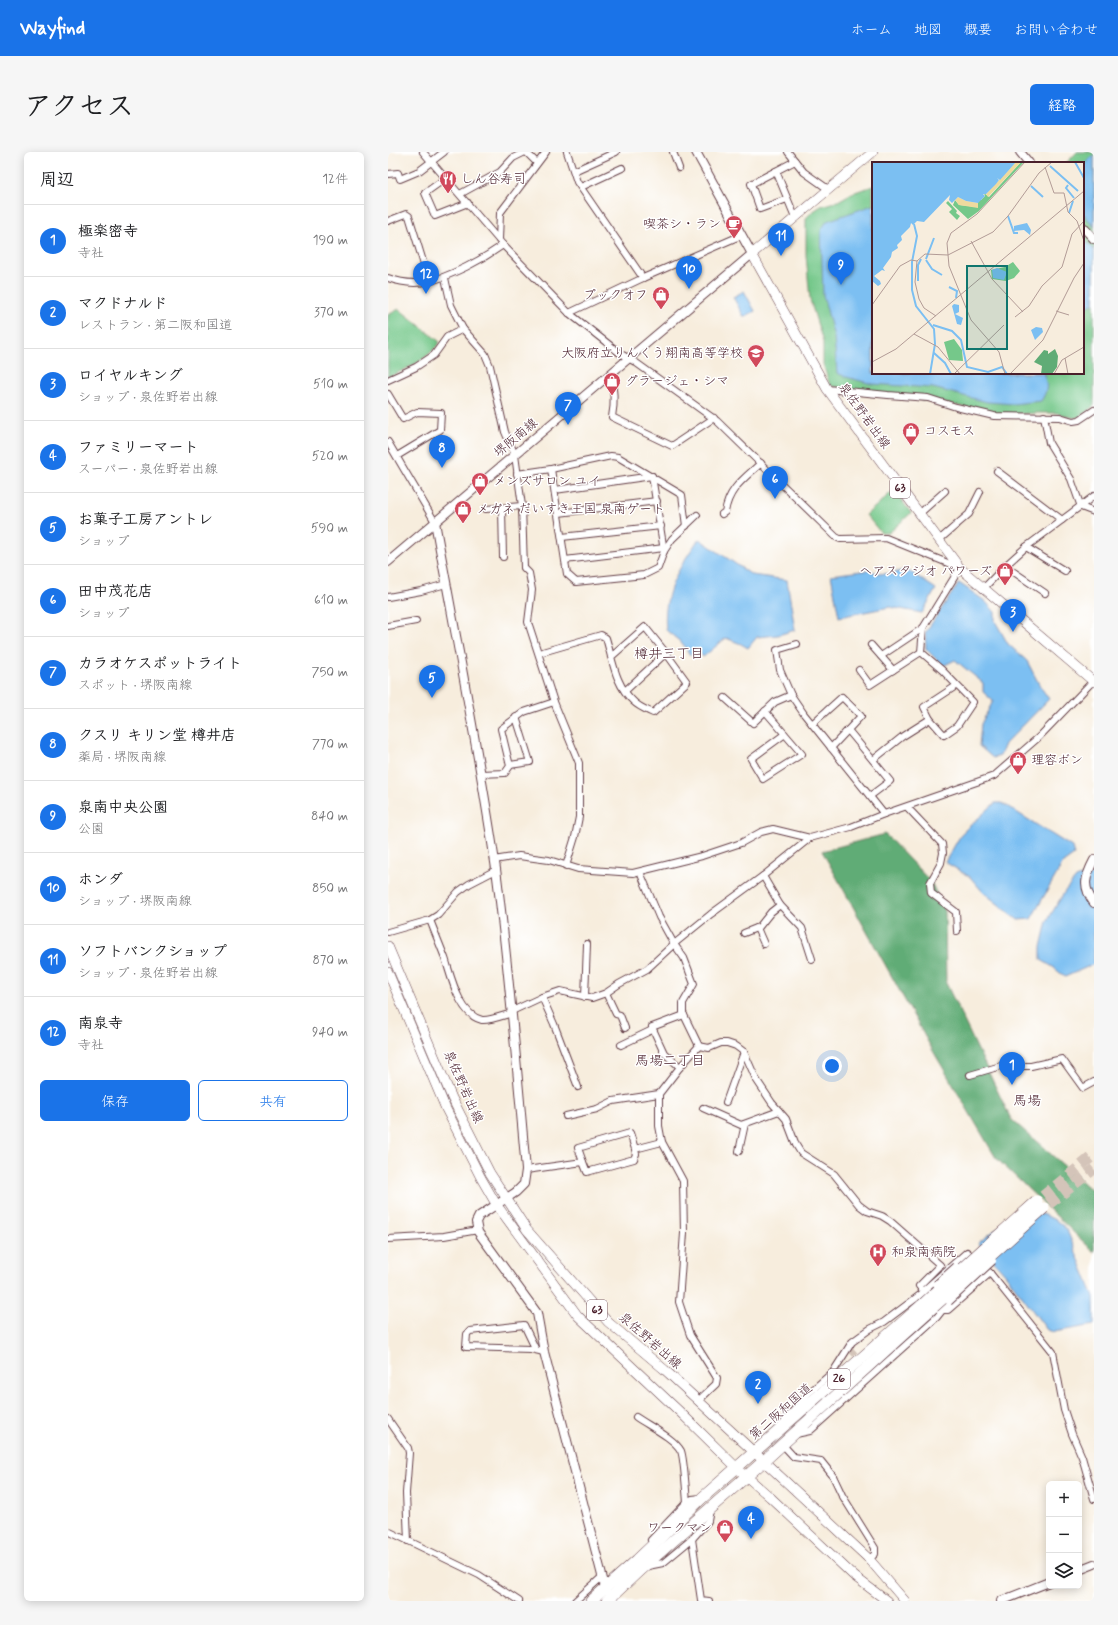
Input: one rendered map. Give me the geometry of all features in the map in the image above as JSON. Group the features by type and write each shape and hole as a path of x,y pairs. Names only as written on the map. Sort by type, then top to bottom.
{"highway":[{"name":"第二阪和国道","path":"590,1601 605,1581 639,1564 711,1508 764,1461 779,1439 925,1309 1029,1222 1043,1202 1016,1220 925,1309 792,1434 779,1439 755,1453 702,1498 639,1564 608,1601"}],"main road":[{"path":"752,254 873,152"},
{"name":"泉佐野岩出線","path":"752,254 828,388 960,568 983,589 1094,681"},
{"name":"泉佐野岩出線","path":"388,946 452,1098 490,1173 526,1230 608,1322 698,1401 869,1559 905,1601"},
{"name":"泉佐野岩出線","path":"388,972 446,1109 481,1178 496,1204 578,1316 737,1468 854,1576 887,1601"}],"street":[{"path":"423,152 501,242 569,313 629,359 714,418 836,537 840,539 886,538 960,568 923,628 881,656"},
{"path":"388,174 398,173 400,179 419,171 444,152"},
{"path":"460,194 500,172 513,158 526,152 537,164"},
{"path":"388,278 400,282 412,283 445,278 486,257 501,242 500,213 546,152"},
{"path":"567,152 577,182 644,278"},
{"path":"574,171 616,152"},
{"path":"673,152 679,168"},
{"path":"788,152 804,172 828,189"},
{"path":"1020,152 1028,162"},
{"path":"699,153 752,254"},
{"path":"787,199 760,208 751,184 795,160"},
{"path":"581,187 622,168"},
{"path":"776,171 795,217"},
{"path":"446,178 425,193 435,216 468,203"},
{"path":"388,221 406,214 409,216 429,281"},
{"path":"1084,228 1094,239"},
{"path":"569,313 742,235"},
{"name":"堺阪南線","path":"388,562 752,254"},
{"path":"445,278 452,306 463,329 485,354 490,366 505,432 515,455 522,506 524,568 529,573 532,590 528,622 554,702 579,763 579,817 575,837 566,866"},
{"path":"388,380 416,367 434,354 447,337 463,329"},
{"path":"610,374 615,394 615,405 612,417 672,446 714,418"},
{"path":"828,388 880,395 928,398 956,407 994,416 1044,416 1060,417 1074,421 1079,420 1094,410"},
{"path":"388,394 404,419 417,412 441,413 440,430 397,456"},
{"path":"1044,416 1049,443 1071,479 1081,507 1094,512"},
{"path":"388,442 436,522 496,870 512,1012 526,1170 524,1184 516,1192 479,1216 476,1222 478,1230 537,1313 540,1351 605,1581 608,1601"},
{"path":"517,474 551,469 611,456 624,460 682,495 686,526"},
{"path":"722,514 725,512 729,496 733,489 761,463"},
{"path":"551,469 556,490 567,574 576,582 644,575 658,568 664,550 672,539 698,515"},
{"path":"997,471 1062,520"},
{"path":"556,490 652,476"},
{"path":"652,476 664,550"},
{"path":"919,514 945,491"},
{"path":"939,540 969,514 980,492"},
{"path":"983,589 1026,547 1094,496"},
{"path":"559,513 657,501"},
{"path":"486,509 522,506"},
{"path":"502,508 503,557"},
{"path":"562,537 661,526"},
{"path":"1026,547 1064,571"},
{"path":"565,560 664,550"},
{"path":"1005,566 1044,594"},
{"path":"388,597 446,584"},
{"path":"388,626 416,621"},
{"path":"539,652 601,635 606,638 611,657 619,685 635,703 653,713 687,682 666,653 644,627 611,657"},
{"path":"921,652 923,628"},
{"path":"797,644 778,650 780,670 792,695 812,724 884,814"},
{"path":"870,645 893,670"},
{"path":"859,670 870,685 921,652"},
{"path":"921,652 942,670 973,702 957,726 944,735 930,719 924,707 956,686"},
{"path":"625,691 666,653"},
{"path":"430,920 454,988 467,1009 474,1017 483,1020 512,1012 542,997 560,991 592,998 606,993 647,969 674,944 711,914 763,876 810,838 851,827 994,776 1039,737 1094,681"},
{"path":"725,698 753,723 775,702 792,695"},
{"path":"812,724 842,697 860,716 831,748"},
{"path":"480,774 505,773 510,766 501,729 524,712 554,702"},
{"path":"765,712 785,734 802,754 763,779 751,759 785,734"},
{"path":"510,765 530,762 516,718"},
{"path":"873,760 903,736 930,719"},
{"path":"848,730 890,781 870,796"},
{"path":"907,807 942,844 943,853 941,864 930,882 929,888 931,893 956,912 957,931"},
{"path":"494,860 519,856 549,860 578,869 633,873 702,856 741,843 761,832 773,830 810,838"},
{"path":"1094,860 1086,879 1086,888 1094,903"},
{"path":"388,932 430,920 438,915 458,892 469,884 496,870"},
{"path":"640,872 659,917 674,944 684,958 694,984 683,1003 684,1015 699,1046"},
{"path":"763,876 780,905 802,928 812,959"},
{"path":"744,933 759,927 770,912 780,905"},
{"path":"757,928 764,944"},
{"path":"585,997 587,944"},
{"path":"606,993 616,1014 620,1015 625,1028"},
{"path":"542,997 554,1024 578,1088"},
{"path":"621,1045 652,1030 652,1027 684,1015"},
{"path":"652,1030 664,1053 680,1067"},
{"path":"699,1046 709,1048 721,1043 728,1043 736,1046 744,1052 756,1079 786,1119 796,1145 801,1153 834,1174 859,1205 867,1211 890,1221 940,1265 919,1286 941,1310 948,1310 990,1272"},
{"path":"698,1401 716,1384 717,1378 690,1335 679,1302 684,1233 683,1181 662,1142 659,1126 659,1094 699,1046"},
{"path":"726,1102 744,1052"},
{"path":"970,1075 1001,1066 1031,1066 1062,1060 1082,1088 1094,1082"},
{"path":"566,1116 597,1109 613,1101 659,1094"},
{"path":"703,1108 741,1125 779,1111"},
{"path":"739,1151 745,1124"},
{"path":"630,1133 636,1154 634,1159 587,1172 583,1162 578,1148 630,1133"},
{"path":"635,1149 662,1142"},
{"path":"526,1170 583,1162"},
{"path":"924,1290 936,1284 982,1243 1016,1220"},
{"path":"792,1434 810,1431 872,1371 937,1317 948,1302 1008,1247 1029,1222"},
{"path":"388,1239 444,1236 478,1230"},
{"path":"869,1559 875,1554 875,1548 842,1495 833,1476 821,1461 794,1457 779,1439 789,1414 809,1393 833,1372 860,1336 884,1322 924,1290 967,1252 990,1272 1053,1352 1064,1410 1082,1457 1094,1499"},
{"path":"524,1325 540,1351 531,1349 466,1347 467,1334 470,1331 524,1325"},
{"path":"636,1417 654,1429 662,1432 681,1452 687,1502"},
{"path":"388,1419 408,1448 406,1492 408,1541"},
{"path":"702,1498 692,1499 687,1502 651,1539 639,1564 664,1562 692,1538 708,1521 711,1508"},
{"path":"388,1531 479,1575 519,1601"},
{"path":"692,1538 701,1600 709,1601"},
{"path":"1082,1569 1094,1564"},
{"path":"575,1601 605,1581"},
{"path":"1001,1601 1046,1583"}],"green space":[{"path":"1077,152 1094,152 1094,406 1079,417 1074,418 1057,413 1001,415 949,404 830,386 823,364 823,342 810,300 806,255 806,218 821,206 838,201 852,193 872,186 872,374 1084,374 1084,162 1067,162"},
{"path":"399,309 440,342 423,359 388,377 388,315"},
{"path":"894,490 911,513 889,533 881,533 866,515"},
{"path":"885,834 931,882 945,911 946,983 1011,1119 1094,1192 1094,1252 996,1158 933,1051 822,851"}],"water":[{"path":"1094,155 1094,227 1084,214 1084,164"},
{"path":"872,205 872,374 1043,374 1046,387 1045,394 1041,401 1013,404 987,402 933,388 872,384 837,373 834,337 823,295 821,230 827,221"},
{"path":"1084,239 1094,250 1094,303 1084,308"},
{"path":"744,291 755,311 744,317 733,297"},
{"path":"699,539 752,575 787,580 795,630 778,635 757,637 748,648 726,638 703,657 698,652 690,655 683,644 666,630 665,617 669,593 685,560"},
{"path":"906,569 936,589 922,613 890,607 839,617 831,575 869,570 888,574"},
{"path":"959,583 985,601 995,612 995,621 1008,644 1027,661 1040,686 1049,699 1005,744 1000,756 993,758 979,746 981,724 993,701 983,692 983,683 955,660 943,666 926,649 925,633"},
{"path":"995,803 1002,803 1072,847 1074,855 1063,863 1031,919 1018,920 983,892 970,877 945,862 962,833"},
{"path":"1094,874 1094,964 1065,977 1053,967 1041,960 1041,947 1047,921 1065,891 1077,877"},
{"path":"1024,1208 1053,1219 1067,1230 1094,1297 1094,1325 1054,1332 1047,1330 1006,1275 978,1243"}],"tunnel":[{"path":"1043,1196 1094,1155"},
{"path":"1049,1204 1094,1169"},
{"path":"851,1350 861,1361"}],"place":[{"name":"しん谷寿司","path":"448,194"},
{"name":"喫茶シ・ラン","path":"734,239"},
{"name":"ソフトバンクショップ","path":"781,256"},
{"name":"泉南中央公園","path":"841,285"},
{"name":"ホンダ","path":"689,289"},
{"name":"南泉寺","path":"426,294"},
{"name":"ブックオフ","path":"661,310"},
{"name":"大阪府立りんくう翔南高等学校","path":"756,368"},
{"name":"グラージェ・シマ","path":"612,396"},
{"name":"カラオケスポットライト","path":"568,425"},
{"name":"コスモス","path":"911,446"},
{"name":"クスリ キリン堂 樽井店","path":"442,468"},
{"name":"メンズサロン ユイ","path":"480,496"},
{"name":"田中茂花店","path":"775,499"},
{"name":"メガネ だいすき王国 泉南ゲート","path":"463,524"},
{"name":"ヘアスタジオ パワーズ","path":"1005,586"},
{"name":"ロイヤルキング","path":"1013,632"},
{"name":"お菓子工房アントレ","path":"432,698"},
{"name":"理容ボン","path":"1018,775"},
{"name":"極楽密寺","path":"1012,1085"},
{"name":"和泉南病院","path":"878,1267"},
{"name":"マクドナルド","path":"758,1404"},
{"name":"ファミリーマート","path":"751,1539"},
{"name":"ワークマン","path":"725,1543"}],"district":[{"name":"樽井三丁目","path":"669,654"},
{"name":"馬場二丁目","path":"670,1061"},
{"name":"馬場","path":"1027,1101"}]}
